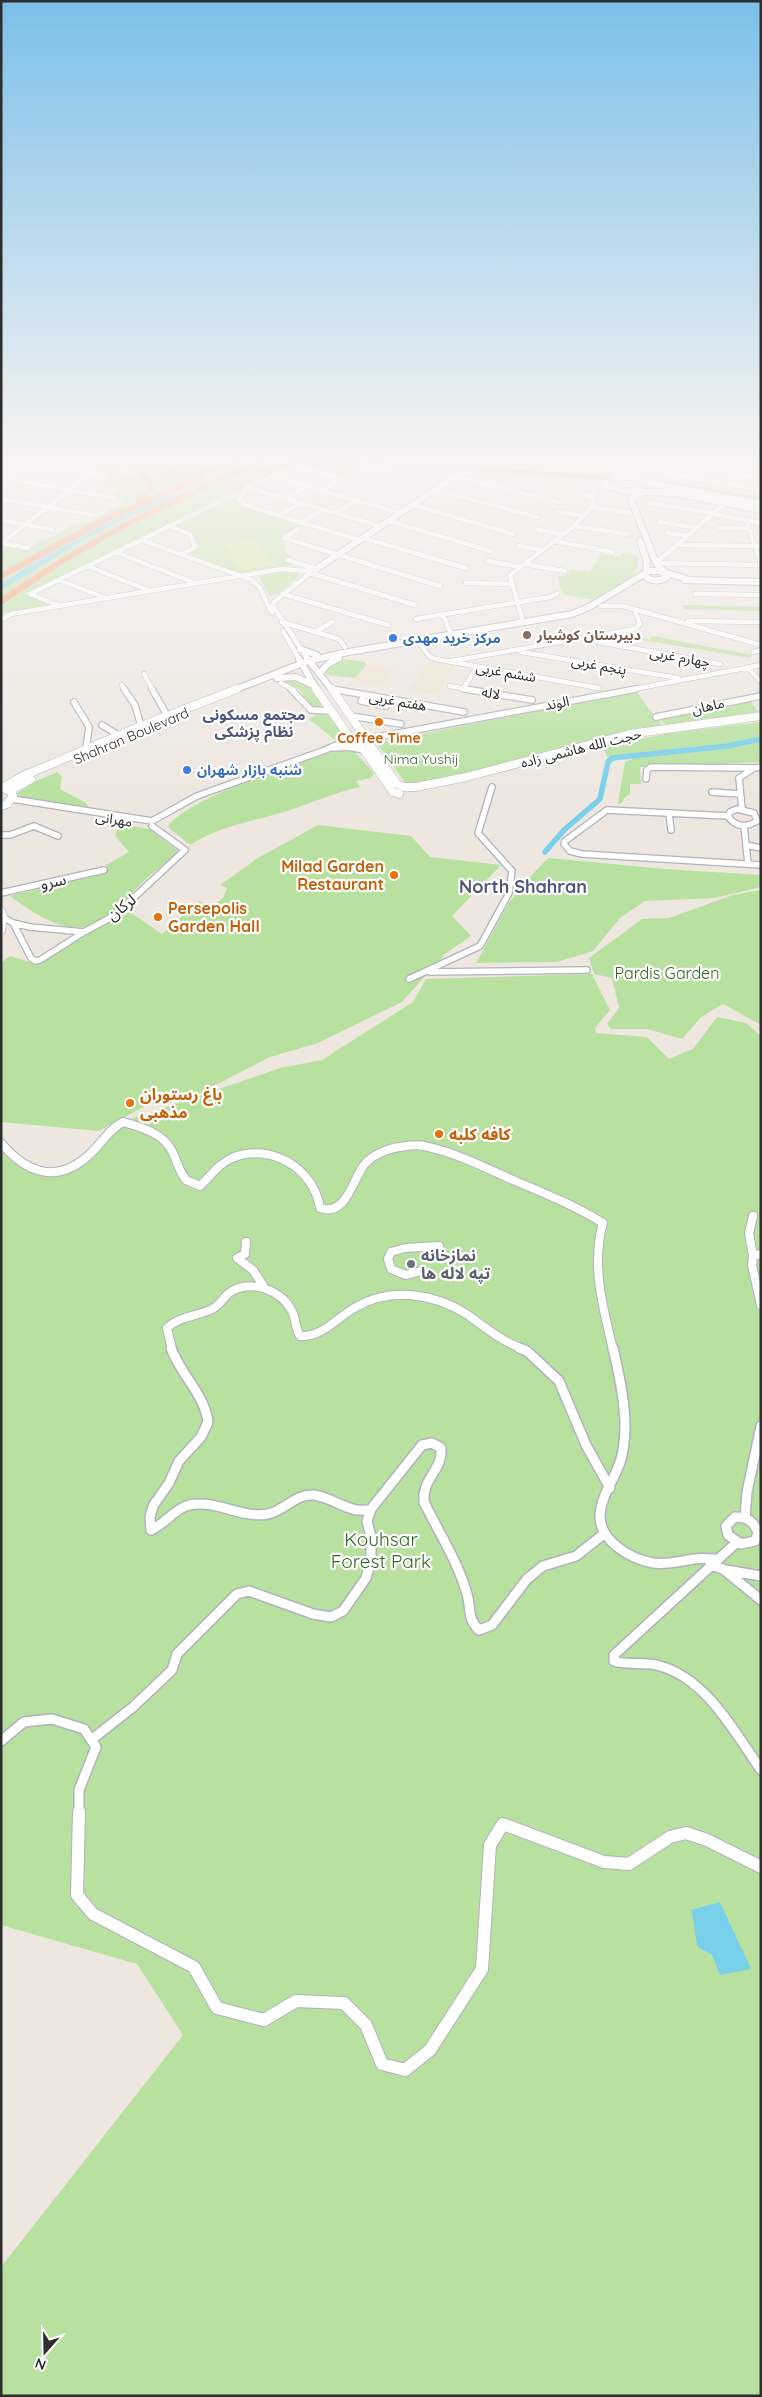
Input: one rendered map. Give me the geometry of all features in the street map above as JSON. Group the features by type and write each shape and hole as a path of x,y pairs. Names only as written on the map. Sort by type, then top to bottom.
{"highway":[{"path":"1,577 14,570"},
{"path":"1,602 50,570"}],"street":[{"path":"60,606 30,594 79,570"},
{"path":"97,570 150,590"},
{"path":"162,570 196,583"},
{"path":"224,570 255,580 303,660 319,672 332,689 401,791"},
{"path":"1,620 11,614 277,570"},
{"path":"296,570 307,570"},
{"path":"260,590 270,597 278,597 314,570"},
{"path":"386,570 440,586"},
{"path":"517,570 510,575 523,622"},
{"path":"555,570 565,571"},
{"path":"646,570 647,578 658,580 761,582"},
{"path":"645,573 655,570 690,580"},
{"path":"300,580 301,571"},
{"path":"255,580 256,576 264,572"},
{"path":"658,580 667,577 664,572"},
{"path":"310,573 416,605"},
{"name":"Shahran Boulevard","path":"1,788 23,776 118,735 303,660 581,611 645,573"},
{"path":"59,580 108,598"},
{"name":"Shahran Boulevard","path":"342,653 420,644 564,620 587,614 636,586 658,580"},
{"path":"690,580 695,596 761,595"},
{"path":"466,583 512,584"},
{"path":"284,593 273,606 303,660 314,686 348,735 364,750 393,792 500,773 628,739 761,718"},
{"path":"284,593 388,625"},
{"path":"416,619 518,603 558,594"},
{"path":"612,600 634,609 640,626"},
{"path":"602,606 622,606 761,645"},
{"path":"637,616 644,612"},
{"path":"443,614 451,634"},
{"path":"676,621 761,622"},
{"path":"282,622 338,639 342,653"},
{"path":"316,632 332,622"},
{"path":"463,662 514,650 635,629 640,626 648,628"},
{"name":"چهارم غربی","path":"580,639 720,664"},
{"name":"ششم غربی","path":"420,644 432,658 463,662 599,688"},
{"name":"پنجم غربی","path":"514,650 683,679"},
{"path":"753,652 761,650"},
{"path":"303,660 314,654 342,653"},
{"path":"319,672 342,653"},
{"name":"Shahran Boulevard","path":"8,800 46,772 273,679 303,660"},
{"name":"الوند","path":"367,739 761,664"},
{"path":"464,689 477,666"},
{"path":"746,667 761,682"},
{"path":"308,674 312,670 319,672"},
{"path":"144,674 167,715"},
{"path":"273,679 296,677 314,686"},
{"path":"281,682 294,690 311,710 331,711"},
{"path":"122,685 135,706 141,726"},
{"name":"لاله","path":"450,686 532,700"},
{"name":"هفتم غربی","path":"332,689 365,695 360,701 386,706 391,699 464,712"},
{"name":"ماهان","path":"656,717 761,696"},
{"path":"74,702 89,727 86,749"},
{"path":"351,716 401,724"},
{"path":"102,725 118,735"},
{"path":"325,750 343,742 348,735"},
{"path":"325,750 344,747 364,750"},
{"name":"مهرانی","path":"8,800 152,822 197,796 325,750"},
{"path":"646,779 646,770 651,767 761,767"},
{"path":"742,809 738,778 754,768"},
{"path":"409,979 480,946 509,893 512,871 478,832 487,809 488,797 492,787"},
{"path":"1,788 8,800"},
{"name":"مهرانی","path":"8,800 152,826 158,825 212,791"},
{"path":"712,792 739,794"},
{"path":"742,809 754,813 759,818 755,823 744,826 731,822 728,816 733,810 742,809"},
{"path":"728,816 607,810 565,840 564,844 570,851 582,854 761,864"},
{"path":"669,813 671,830"},
{"path":"1,835 10,835 34,826 58,836"},
{"name":"لرکان","path":"84,932 108,919 183,854 185,850 180,844 152,826"},
{"path":"744,826 748,864"},
{"path":"746,845 759,845"},
{"name":"سرو","path":"1,893 104,870"},
{"path":"2,914 13,923 31,958 35,961 40,960 84,932"},
{"path":"1,930 2,914"},
{"path":"13,923 30,927 84,932"},
{"path":"425,972 587,970"},
{"path":"1,1143 26,1165 43,1174 58,1173 72,1169 88,1155 110,1130 123,1122 163,1138 169,1145 185,1181 191,1185 200,1186 220,1164 231,1159 266,1152 288,1161 309,1178 316,1187 320,1208 326,1210 334,1209 349,1194 359,1173 371,1158 392,1149 422,1145 456,1155 580,1209 603,1223 599,1238 600,1298 618,1370 625,1427 620,1463 600,1516 605,1533 616,1546 631,1556 652,1563 673,1564 695,1559 714,1562 761,1600"},
{"path":"753,1216 749,1233 757,1255 752,1265 761,1305"},
{"path":"246,1242 245,1254 237,1258 252,1267 264,1287 284,1302 294,1317 295,1329 300,1336 310,1337 324,1330 344,1313 362,1304 398,1293 418,1295 442,1302 487,1327 504,1342 527,1351 559,1381 567,1396 586,1445 610,1488"},
{"path":"421,1270 415,1275 402,1275 391,1269 388,1259 391,1252 405,1248 439,1246"},
{"path":"264,1287 242,1286 230,1292 214,1309 188,1314 176,1319 167,1328 167,1341 172,1354 207,1411 209,1421 204,1433 181,1458 167,1486 150,1510 149,1522 151,1530 159,1527 170,1514 182,1507 196,1504 235,1510 253,1516 270,1514 302,1496 313,1494 356,1511 371,1509"},
{"path":"746,1518 747,1492 761,1426"},
{"path":"91,1740 134,1707 172,1670 177,1654 237,1594 249,1591 313,1614 331,1617 343,1611 366,1578 371,1559 371,1537 367,1521 371,1509 422,1445 432,1443 441,1448 442,1458 423,1490 424,1502 461,1577 468,1599 471,1622 479,1630 492,1625 526,1579 543,1566 576,1556 605,1533"},
{"path":"746,1518 754,1524 757,1537 755,1541 746,1545 736,1542 728,1535 726,1526 731,1519 746,1518"},
{"path":"736,1542 679,1598 614,1655 614,1661 621,1664 647,1662 664,1666 686,1679 714,1706 761,1770"},
{"path":"723,1568 735,1573 761,1576"},
{"path":"1,1741 24,1722 52,1719 84,1729 96,1747 79,1790 77,1895 93,1914 194,1967 218,2008 264,2020 296,2001 344,2003 366,2025 382,2064 405,2070 430,2050 482,1970 490,1845 503,1824 604,1862 629,1864 664,1841 686,1833 707,1840 761,1867"}],"shaded area":[{"path":"428,661 455,665 437,695 408,691"},
{"path":"367,664 395,670 383,686 354,681"}],"green space":[{"path":"20,570 42,570 1,597 1,581"},
{"path":"55,570 74,570 24,594 56,606 4,613 1,616 1,607"},
{"path":"230,570 264,570 241,574"},
{"path":"291,570 299,573 299,576 278,594 269,596 259,576"},
{"path":"570,570 590,572 591,570 635,570 634,572 636,578 595,600 564,595 557,577 567,574"},
{"path":"683,605 761,607 761,611 684,609"},
{"path":"639,631 637,637 650,640 652,636 752,655 751,658 618,636 606,636"},
{"path":"345,659 367,664 355,678 326,675 326,669"},
{"path":"293,677 308,685 345,738 335,740 309,719 316,715 300,690 279,679"},
{"name":"Nima Yushij","path":"636,691 662,726 416,785 406,784 377,743"},
{"path":"750,700 760,715 667,726 659,718"},
{"path":"761,722 761,737 729,745 607,757 603,746 670,733"},
{"path":"761,741 761,762 640,767 641,784 630,784 630,794 624,798 622,803 618,804 625,762 635,758 731,748"},
{"path":"352,749 374,773 371,778 356,781 360,787 287,811 226,828 190,845 168,827 178,816 218,794 270,773 334,751"},
{"path":"57,772 62,777 60,789 86,803 90,809 21,799 16,794 34,782"},
{"path":"120,824 149,829 180,852 101,920 79,928 60,925 30,910 10,896 95,875 108,869 106,865 129,852 115,836"},
{"path":"318,825 411,836 430,857 501,865 452,916 471,936 445,954 402,1002 318,1043 270,1057 200,1093 149,1104 99,1131 1,1122 1,963 10,956 36,964 127,910 162,934 199,901 209,908 223,898 227,888 220,885 258,858"},
{"path":"548,858 665,869 761,875 761,887 715,898 645,901 620,918 593,951 557,962 476,963 508,904 526,881"},
{"name":"Pardis Garden","path":"761,890 761,1025 723,1004 701,1017 682,1039 647,1029 611,1029 607,1024 619,1008 612,978 594,974 589,958 642,919 669,918 733,895"},
{"name":"Kouhsar Forest Park","path":"592,974 610,1010 595,1028 596,1033 647,1037 669,1059 693,1049 717,1017 746,1023 761,1036 761,2396 1,2396 1,2267 183,2035 137,1964 1,1925 1,1143 43,1174 71,1169 123,1122 280,1068 322,1060 413,1002 426,979"}],"water":[{"path":"720,1902 751,1969 720,1975 712,1955 698,1947 691,1910"}],"waterway":[{"path":"1,588 30,570"},
{"path":"545,852 564,830 600,799 608,762 612,758 728,746 761,739"}],"place":[{"name":"دبیرستان کوشیار","path":"527,635"},
{"name":"مرکز خرید مهدی","path":"393,638"},
{"name":"Coffee Time","path":"379,722"},
{"name":"شنبه بازار شهران","path":"187,770"},
{"name":"Milad Garden Restaurant","path":"394,875"},
{"name":"Persepolis Garden Hall","path":"158,917"},
{"name":"باغ رستوران مذهبی","path":"130,1103"},
{"name":"کافه کلبه","path":"439,1134"},
{"name":"نمازخانه تپه لاله ها","path":"411,1264"}],"district":[{"name":"مجتمع مسکونی نظام پزشکی","path":"254,724"},
{"name":"North Shahran","path":"523,887"}]}
